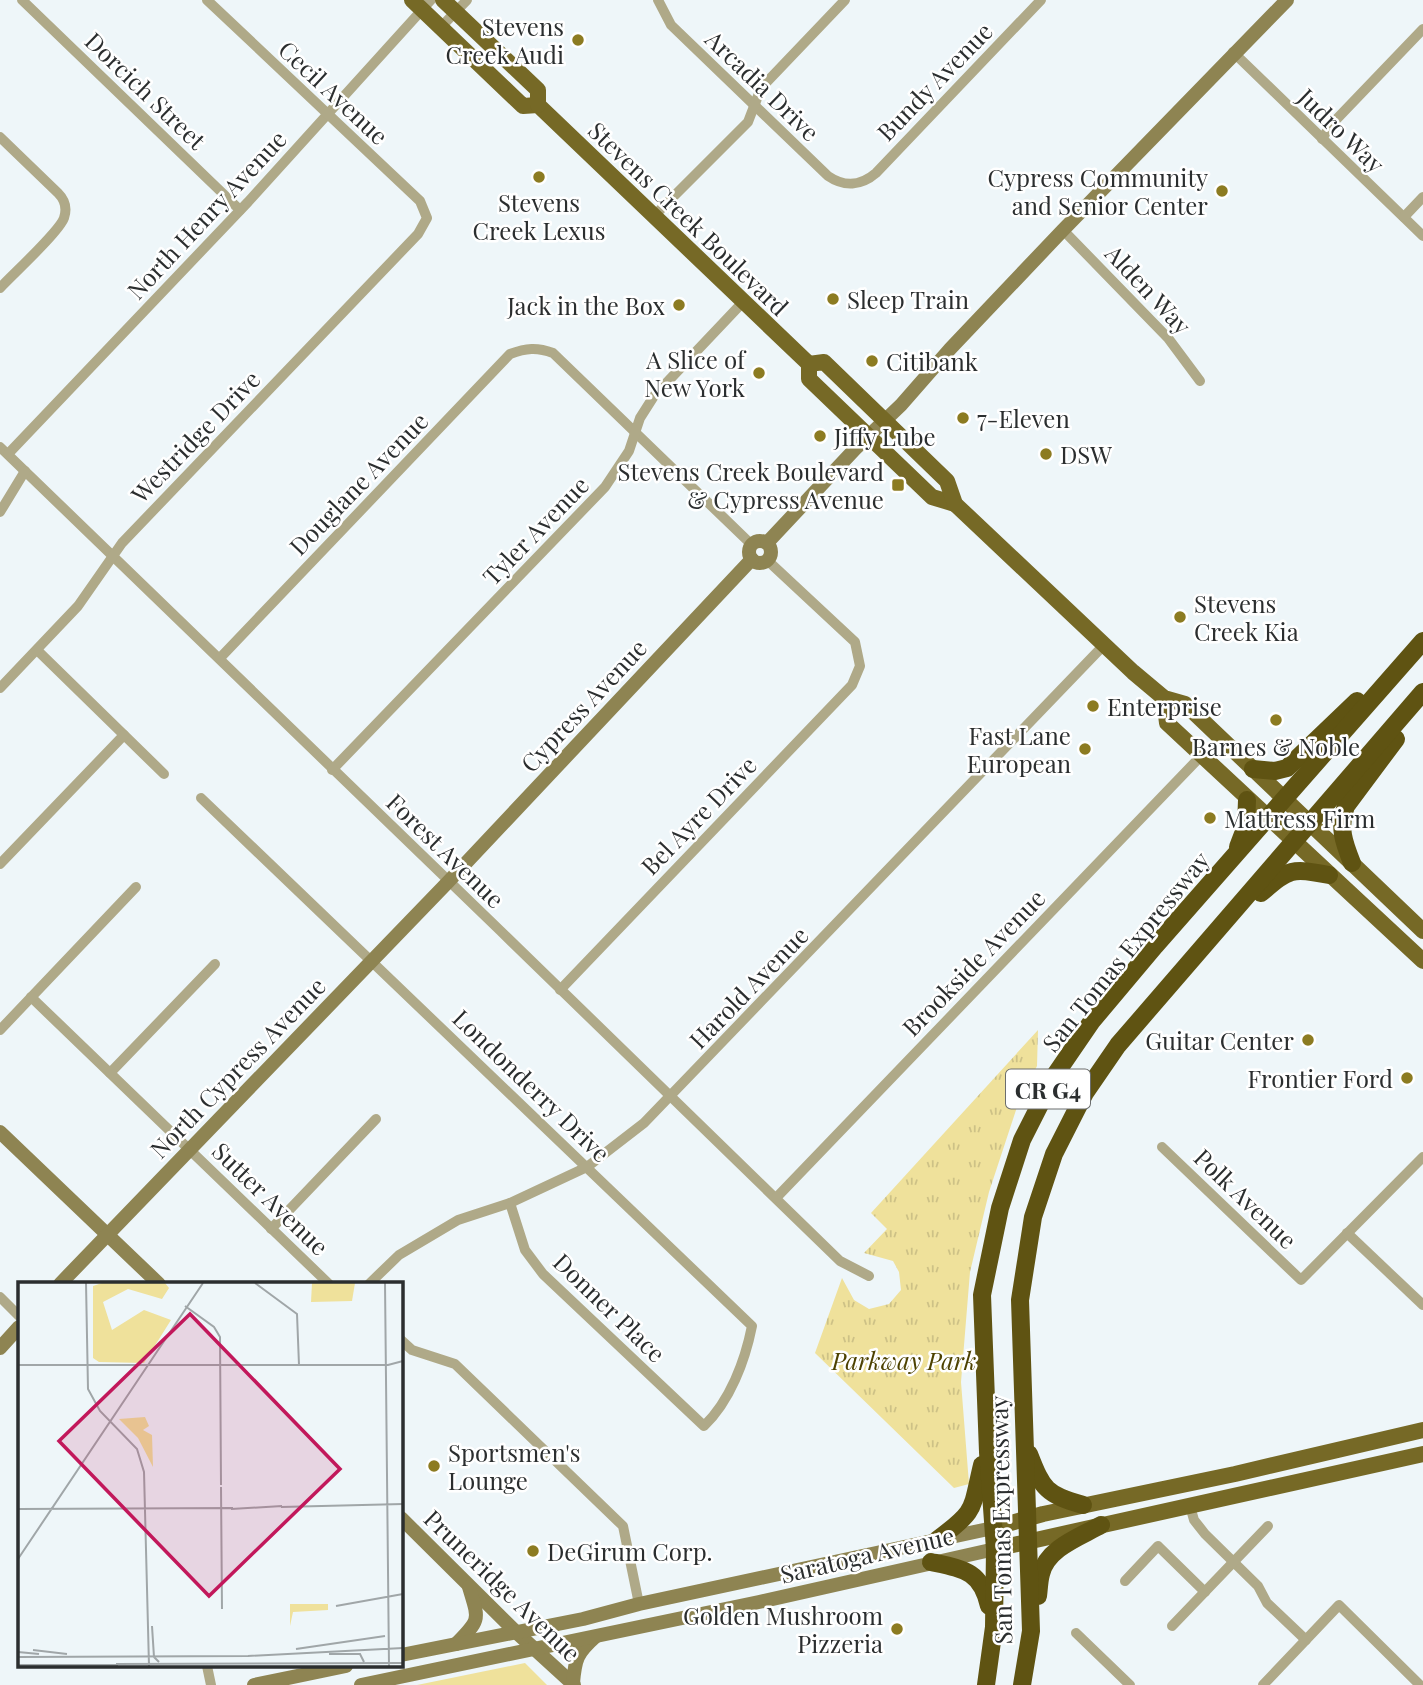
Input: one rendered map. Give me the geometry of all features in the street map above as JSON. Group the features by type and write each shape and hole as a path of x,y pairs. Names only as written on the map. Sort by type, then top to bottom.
{"highway":[{"name":"San Tomas Expressway","path":"986,1685 995,1627 995,1549 982,1295 1000,1208 1022,1140 1055,1075 1092,1021 1423,641"},
{"path":"1253,769 1275,771 1287,768 1358,700 1382,687"},
{"name":"San Tomas Expressway","path":"1022,1685 1031,1630 1020,1300 1033,1217 1054,1154 1085,1093 1118,1045 1422,693"},
{"path":"1352,863 1342,834 1342,815 1398,737 1422,693"},
{"path":"1230,860 1246,826 1247,800"},
{"path":"1201,947 1247,904 1288,872 1300,870 1329,875"},
{"path":"1024,1426 1027,1451 1043,1485 1054,1496 1083,1506"},
{"path":"937,1540 962,1521 971,1510 981,1466 988,1452"},
{"path":"1031,1630 1044,1565 1059,1549 1101,1525"},
{"path":"931,1562 969,1572 985,1587 995,1627"}],"main road":[{"name":"Stevens Creek Boulevard","path":"443,0 461,6 538,90 538,105 808,364 809,379 867,437 932,497 955,503"},
{"path":"767,543 884,419 901,405 950,349 1233,52 1287,0"},
{"name":"Stevens Creek Boulevard","path":"422,3 441,27 523,106 538,105"},
{"name":"Stevens Creek Boulevard","path":"808,364 824,362 947,481 955,503 1104,645 1164,698 1185,704 1423,931"},
{"path":"757,541 767,543 771,553 767,560 758,562 752,552 757,541"},
{"name":"Cypress Avenue","path":"448,882 752,552"},
{"path":"1164,698 1167,723 1423,961"},
{"name":"North Cypress Avenue","path":"62,1282 448,882"},
{"path":"0,1132 157,1282"},
{"path":"0,1348 18,1328"},
{"name":"Saratoga Avenue","path":"402,1655 583,1619 639,1604 993,1528 1423,1430"},
{"name":"Saratoga Avenue","path":"361,1685 759,1602 1423,1454"},
{"name":"Pruneridge Avenue","path":"402,1519 516,1632 573,1684"},
{"path":"456,1644 474,1626 477,1615 467,1582"},
{"path":"573,1684 575,1661 580,1650 596,1636"},
{"path":"254,1685 336,1668"}],"street":[{"name":"Dorcich Street","path":"22,0 240,210"},
{"name":"Cecil Avenue","path":"207,0 420,201 427,218"},
{"name":"Arcadia Drive","path":"658,0 671,25 754,106 828,176 839,182 852,184"},
{"path":"654,216 748,122 761,88 845,0"},
{"name":"Bundy Avenue","path":"852,184 865,181 876,173 1041,0"},
{"name":"North Henry Avenue","path":"4,450 301,145 422,3"},
{"path":"441,27 461,6"},
{"path":"1322,139 1330,126 1423,29"},
{"name":"Judro Way","path":"1233,52 1423,236"},
{"path":"0,137 58,193 66,208 61,225 0,288"},
{"path":"1404,218 1423,197"},
{"name":"Westridge Drive","path":"0,688 78,606 122,543 418,234 427,218"},
{"name":"Alden Way","path":"1063,230 1168,338 1200,381"},
{"name":"Tyler Avenue","path":"332,770 605,487 618,470 636,434 640,418 654,396 743,302"},
{"name":"Douglane Avenue","path":"220,658 510,354 532,348 553,353 636,434"},
{"path":"636,434 752,552"},
{"name":"Forest Avenue","path":"4,450 332,770 673,1096 840,1261 869,1276"},
{"path":"0,512 25,471"},
{"name":"Bel Ayre Drive","path":"560,990 852,685 860,666 855,642 767,560"},
{"name":"Harold Avenue","path":"371,1282 399,1255 458,1220 510,1203 587,1167 629,1136 673,1096 1104,645"},
{"path":"37,650 164,774"},
{"path":"0,864 124,735"},
{"name":"Brookside Avenue","path":"776,1198 1201,755"},
{"name":"Londonderry Drive","path":"201,798 752,1326 734,1382 714,1417 704,1426"},
{"path":"0,1030 136,887"},
{"path":"110,1073 215,964"},
{"name":"Sutter Avenue","path":"31,997 327,1282"},
{"path":"271,1228 376,1119"},
{"name":"Polk Avenue","path":"1162,1147 1301,1280 1347,1233"},
{"path":"1423,1157 1347,1233 1423,1305"},
{"name":"Donner Place","path":"510,1203 525,1250 543,1274 704,1426"},
{"path":"0,1297 18,1315"},
{"path":"402,1341 412,1350 455,1364 623,1526 639,1604"},
{"path":"1190,1506 1194,1520 1258,1586 1267,1603 1306,1640"},
{"path":"1172,1626 1268,1526"},
{"path":"1125,1581 1158,1546 1205,1592"},
{"path":"1264,1685 1339,1605 1420,1685"},
{"path":"1076,1633 1130,1685"}],"green space":[{"name":"Parkway Park","path":"1038,1030 1037,1066 1018,1104 989,1192 970,1272 961,1382 969,1484 954,1488 815,1353 842,1278 854,1300 869,1309 889,1304 901,1290 899,1272 893,1261 864,1253 887,1229 871,1213"},
{"path":"525,1663 547,1685 417,1685"}],"place":[{"name":"Stevens Creek Audi","path":"578,40"},
{"name":"Stevens Creek Lexus","path":"539,177"},
{"name":"Cypress Community and Senior Center","path":"1222,191"},
{"name":"Sleep Train","path":"833,299"},
{"name":"Jack in the Box","path":"679,305"},
{"name":"Citibank","path":"872,361"},
{"name":"A Slice of New York","path":"759,373"},
{"name":"7-Eleven","path":"963,418"},
{"name":"Jiffy Lube","path":"820,436"},
{"name":"DSW","path":"1046,454"},
{"name":"Stevens Creek Boulevard & Cypress Avenue","path":"898,485"},
{"name":"Stevens Creek Kia","path":"1180,617"},
{"name":"Enterprise","path":"1093,706"},
{"name":"Barnes & Noble","path":"1276,720"},
{"name":"Fast Lane European","path":"1085,749"},
{"name":"Mattress Firm","path":"1210,818"},
{"name":"Guitar Center","path":"1308,1040"},
{"name":"Frontier Ford","path":"1407,1078"},
{"name":"Sportsmen's Lounge","path":"434,1466"},
{"name":"DeGirum Corp.","path":"533,1551"},
{"name":"Golden Mushroom Pizzeria","path":"897,1629"}]}
